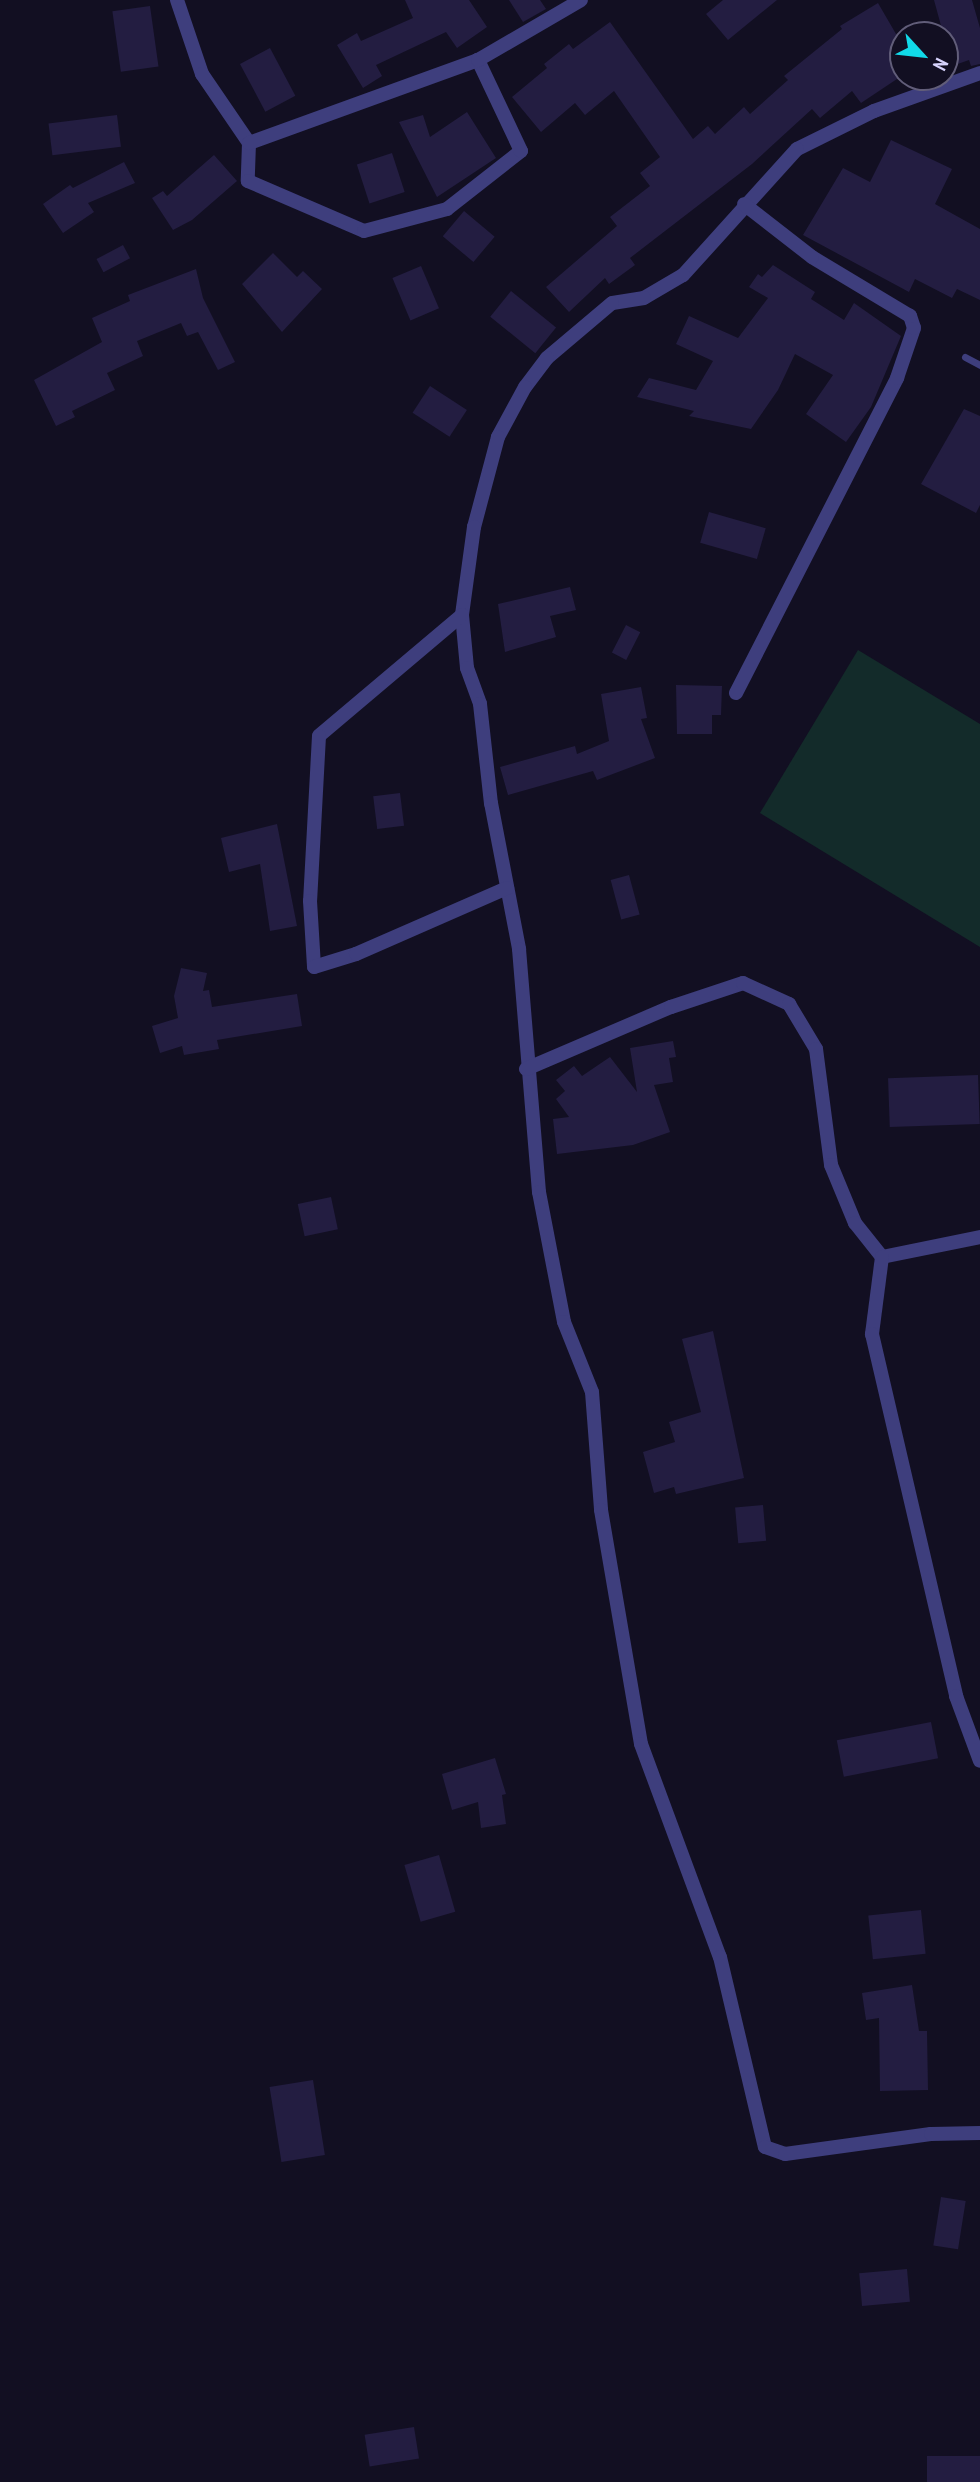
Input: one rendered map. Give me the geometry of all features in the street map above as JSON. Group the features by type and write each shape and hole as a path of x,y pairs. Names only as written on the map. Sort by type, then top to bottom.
{"street":[{"path":"177,0 202,74 248,143 248,181 364,232 447,209 522,151 478,60"},
{"path":"248,143 478,60 581,0"},
{"path":"980,73 874,111 797,149 744,204 683,275 664,290 612,303 547,358 525,387 498,437 480,498 462,615 467,668 480,704 491,803 519,949 526,1069 539,1192 564,1322 592,1392 601,1510 641,1744 720,1957 765,2147 785,2154 931,2134 980,2133"},
{"path":"736,693 897,378 914,328 910,316 812,257 744,204"},
{"path":"462,615 318,736 310,901 314,967 356,954 507,888"},
{"path":"526,1069 671,1007 743,982 789,1004 816,1049 831,1165 855,1223 882,1257 872,1334 956,1696 980,1761"},
{"path":"882,1257 980,1237"}],"lane":[{"path":"965,357 980,365"}],"green space":[{"path":"858,650 980,724 980,947 760,813"}],"building":[{"path":"405,0 469,0 487,27 457,48 446,32 376,65 382,76 363,88 337,45 357,33 361,41 413,18"},
{"path":"509,0 540,0 546,9 523,22"},
{"path":"723,0 777,0 728,40 706,14"},
{"path":"934,0 972,0 980,28 980,64 971,66 969,60 959,64 959,21 940,21"},
{"path":"878,3 889,22 889,84 861,103 852,91 820,118 812,109 752,164 630,258 635,265 609,284 605,278 569,312 546,287 617,226 610,217 650,186 640,173 660,157 614,91 585,115 575,103 541,132 512,97 547,68 544,64 569,44 573,49 610,22 693,139 708,126 715,134 744,107 750,114 788,80 784,76 842,29 840,26"},
{"path":"150,6 158,66 121,72 112,11"},
{"path":"270,48 295,96 265,112 240,64"},
{"path":"467,112 496,158 437,197 399,122 423,115 430,137"},
{"path":"117,115 121,147 52,155 49,123"},
{"path":"891,140 952,169 935,204 980,229 980,300 957,289 952,298 915,279 909,292 803,235 843,168 870,182"},
{"path":"392,153 405,192 369,203 357,164"},
{"path":"214,155 237,181 192,220 173,230 152,198 163,191 167,196"},
{"path":"124,162 135,183 88,203 94,212 63,233 43,204 70,185 73,188"},
{"path":"464,211 495,237 473,262 443,236"},
{"path":"123,245 130,258 104,272 97,259"},
{"path":"273,253 297,277 303,271 322,289 282,332 242,284"},
{"path":"773,265 815,292 811,299 844,320 854,303 901,336 871,407 846,442 806,414 833,375 795,354 778,390 751,429 689,416 694,411 637,397 649,378 696,390 713,361 676,344 689,316 738,338 768,298 749,287 758,274 762,277"},
{"path":"421,266 439,308 410,320 392,278"},
{"path":"196,269 203,298 235,362 218,370 198,332 187,336 181,323 137,341 143,356 107,373 115,390 72,411 75,417 56,426 34,380 102,342 92,318 130,301 128,295"},
{"path":"511,291 556,328 535,353 490,317"},
{"path":"430,386 467,410 449,437 413,413"},
{"path":"964,409 980,416 980,505 976,513 921,484"},
{"path":"709,512 766,528 757,559 700,543"},
{"path":"570,587 576,610 550,616 556,637 505,652 498,604"},
{"path":"626,625 640,632 626,660 612,653"},
{"path":"676,685 722,686 721,715 712,715 712,734 677,734"},
{"path":"641,687 647,718 641,719 655,758 597,780 593,771 508,795 500,767 575,746 577,754 609,741 601,694"},
{"path":"400,793 404,826 377,829 373,796"},
{"path":"277,824 297,926 270,931 260,864 229,872 221,838"},
{"path":"629,875 640,915 621,920 611,880"},
{"path":"181,968 207,973 203,991 209,990 212,1007 297,994 302,1026 217,1040 219,1049 184,1055 182,1046 160,1053 152,1026 178,1018 174,996"},
{"path":"673,1041 676,1057 669,1058 673,1082 654,1085 670,1132 633,1145 557,1154 553,1119 569,1117 556,1099 565,1091 556,1080 574,1066 582,1076 610,1057 637,1092 630,1048"},
{"path":"978,1075 980,1124 890,1127 888,1078"},
{"path":"331,1197 338,1229 305,1236 298,1204"},
{"path":"713,1331 744,1478 676,1494 674,1487 654,1493 643,1452 675,1442 669,1422 701,1412 682,1339"},
{"path":"763,1505 766,1541 738,1543 735,1507"},
{"path":"931,1722 938,1758 844,1777 837,1740"},
{"path":"495,1758 506,1794 502,1795 506,1824 481,1828 478,1802 452,1810 442,1774"},
{"path":"439,1855 455,1912 421,1922 404,1865"},
{"path":"921,1910 926,1954 873,1959 868,1916"},
{"path":"912,1985 919,2031 927,2031 928,2090 880,2091 879,2018 866,2020 862,1993"},
{"path":"313,2080 325,2155 281,2162 270,2087"},
{"path":"941,2197 966,2201 958,2249 933,2245"},
{"path":"907,2269 910,2302 862,2306 859,2273"},
{"path":"414,2427 419,2459 370,2466 365,2435"},
{"path":"927,2456 980,2456 980,2482 927,2482"}]}
